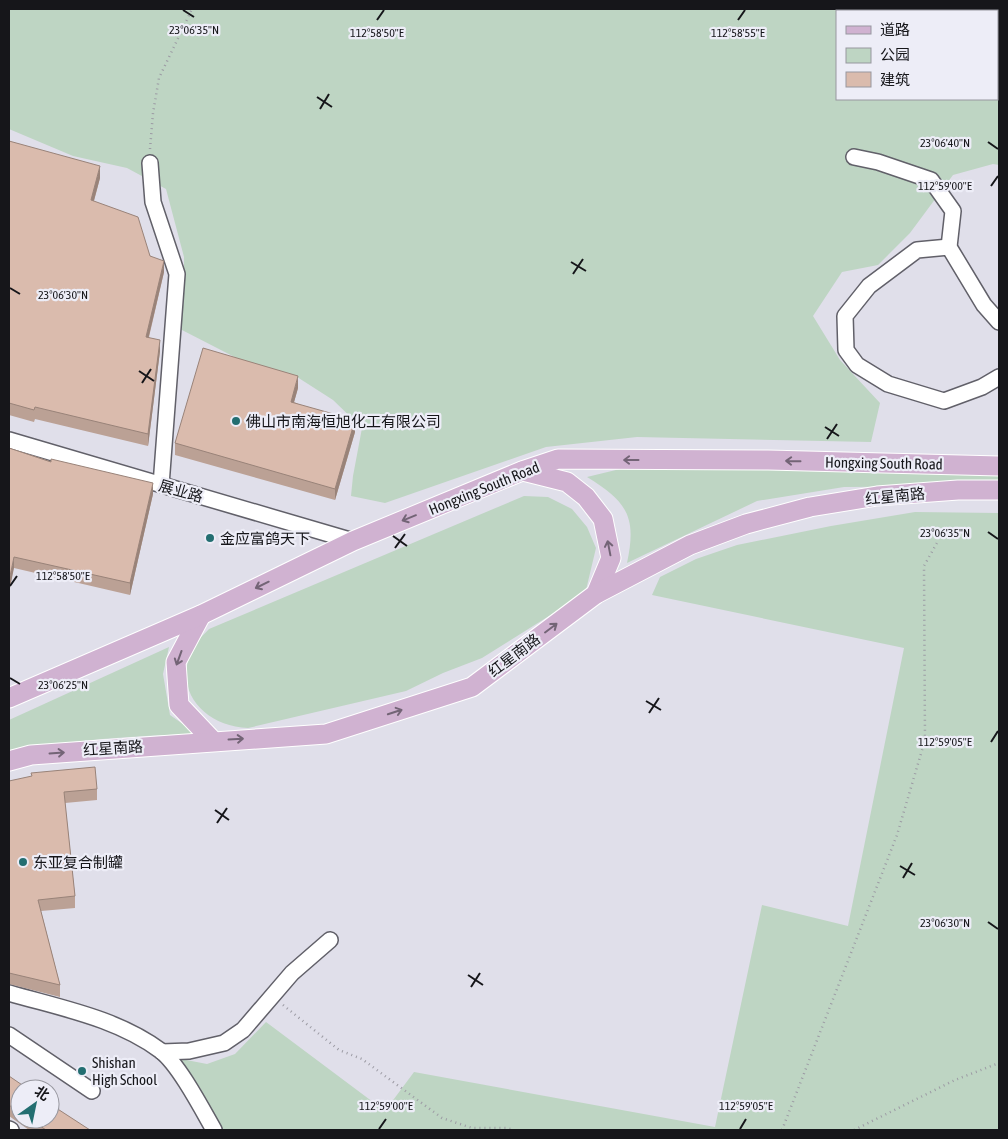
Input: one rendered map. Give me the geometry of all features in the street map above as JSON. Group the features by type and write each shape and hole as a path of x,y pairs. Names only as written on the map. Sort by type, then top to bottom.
{"main road":[{"name":"Hongxing South Road","path":"9,698 201,615 353,541 522,471 558,459 768,460 999,466"},
{"path":"522,471 567,482 586,497 603,519 611,558 596,594"},
{"name":"红星南路","path":"9,761 31,755 326,734 472,687 596,594 690,545 746,524 810,507 877,496 958,490 999,490"},
{"path":"201,615 176,662 179,705 213,741"}],"street":[{"path":"854,157 878,162 931,180 953,211 949,248 984,305 999,322"},
{"path":"150,163 153,202 177,274 161,485"},
{"path":"949,248 916,250 869,286 845,316 846,350 857,365 888,384 944,401 982,387 999,377"},
{"name":"展业路","path":"9,440 353,541"},
{"path":"162,1052 189,1051 224,1043 243,1030 292,973 330,940"},
{"path":"9,993 110,1023 162,1052 192,1091 214,1130"},
{"path":"9,1034 92,1091"}],"path":[{"path":"150,163 152,113 159,78 192,9"},
{"path":"782,1130 897,835 925,740 924,566 938,542"},
{"path":"272,996 339,1050 362,1059 442,1118 472,1128 506,1128 514,1130"},
{"path":"854,1130 955,1080 999,1063"}],"green space":[{"path":"9,9 999,9 999,165 993,164 953,175 910,233 878,265 842,272 813,316 840,360 880,403 871,442 637,437 546,447 385,503 351,496 362,428 333,400 294,375 252,366 180,329 184,299 184,257 166,189 127,168 73,156 9,129"},
{"path":"748,466 999,475 999,486 844,487 757,501 627,563 631,533 626,512 612,494 587,477 620,469"},
{"path":"524,496 548,497 572,509 587,527 596,548 586,590 576,599 482,658 443,673 406,691 248,728 231,726 217,720 204,712 195,701 188,689 186,675 189,659 196,643 209,629"},
{"path":"915,512 999,513 999,1130 223,1130 199,1086 176,1058 207,1064 235,1054 266,1022 385,1111 414,1072 715,1127 762,905 848,926 904,648 652,595 660,577 696,559 737,545 831,526"},
{"path":"169,647 163,674 170,715 197,734 79,741 9,753 9,720"}],"building":[{"path":"9,141 100,166 91,200 138,217 150,256 164,261 146,337 160,340 148,434 35,407 34,410 9,403"},
{"path":"203,348 298,376 291,402 355,420 335,489 175,443"},
{"path":"9,448 51,462 51,459 153,483 130,583 14,557 9,581"},
{"path":"95,767 97,789 64,792 75,896 38,900 60,985 9,973 9,781 32,776 31,773"},
{"path":"9,1076 13,1079 10,1079 9,1105"},
{"path":"60,1110 90,1130 45,1129 60,1129"}],"place":[{"name":"佛山市南海恒旭化工有限公司","path":"236,421"},
{"name":"金应富鸽天下","path":"210,538"},
{"name":"东亚复合制罐","path":"23,862"},
{"name":"Shishan High School","path":"82,1071"}]}
